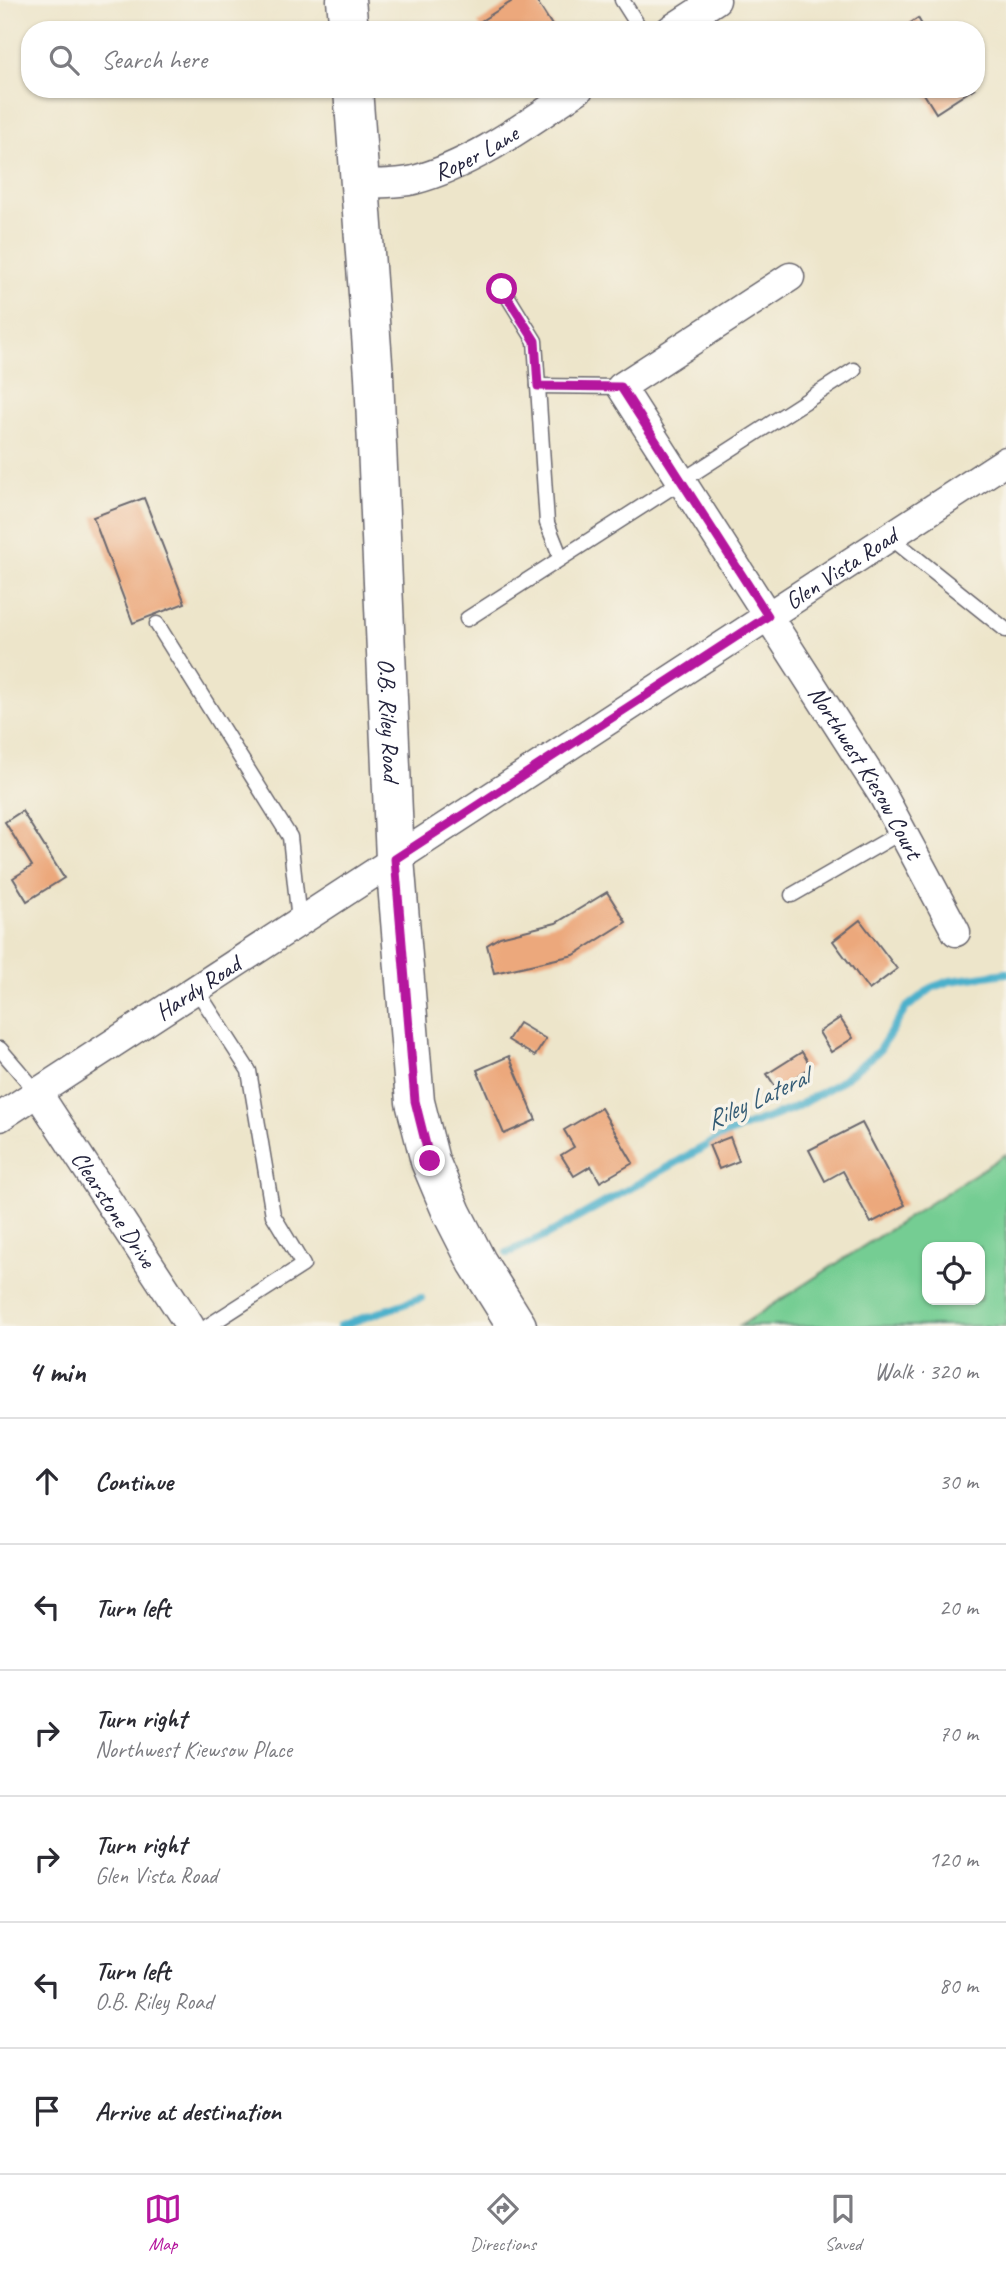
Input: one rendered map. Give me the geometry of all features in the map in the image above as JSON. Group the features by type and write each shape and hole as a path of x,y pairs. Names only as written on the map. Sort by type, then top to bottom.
{"street":[{"path":"346,0 348,21"},
{"path":"684,21 716,0"},
{"name":"O.B. Riley Road","path":"354,98 374,376 395,859 415,1101 427,1149 464,1237 517,1326"},
{"name":"Roper Lane","path":"360,184 413,180 449,167 495,144 565,98"},
{"path":"621,387 790,277"},
{"name":"Northwest Kiesow Court","path":"621,387 903,831 956,932"},
{"name":"Glen Vista Road","path":"395,859 1006,461"},
{"name":"Hardy Road","path":"0,1117 395,859"},
{"name":"Clearstone Drive","path":"37,1092 190,1326"}],"lane":[{"path":"622,0 635,21"},
{"path":"502,289 535,341 547,523 561,558"},
{"path":"467,619 854,370"},
{"path":"538,386 621,387"},
{"path":"890,537 1006,630"},
{"path":"157,624 290,837 299,921"},
{"path":"792,895 903,831"},
{"path":"196,989 249,1071 273,1214 303,1265 208,1326"},
{"path":"0,1049 37,1092"}],"green space":[{"path":"1006,1154 1006,1326 740,1326"}],"building":[{"path":"514,0 536,0 549,21 481,21"},
{"path":"927,98 959,98 936,113"},
{"path":"144,498 185,603 133,623 93,517"},
{"path":"22,811 64,878 27,901 13,878 32,866 5,822"},
{"path":"607,892 626,922 574,955 494,973 487,945 500,937 556,923"},
{"path":"860,920 897,969 869,990 833,941"},
{"path":"840,1018 853,1038 831,1052 819,1032"},
{"path":"519,1023 546,1039 535,1056 508,1040"},
{"path":"802,1052 811,1067 777,1089 767,1074"},
{"path":"509,1056 536,1120 504,1134 477,1070"},
{"path":"601,1108 633,1163 600,1182 591,1166 574,1176 561,1155 574,1147 564,1130"},
{"path":"862,1123 905,1205 871,1223 843,1171 825,1181 809,1150"},
{"path":"730,1137 739,1161 719,1169 709,1145"}],"waterway":[{"name":"Riley Lateral","path":"507,1253 545,1236 729,1133 794,1108 838,1083 878,1052 906,1008 933,987 950,981 1006,973"},
{"name":"Riley Lateral","path":"340,1326 421,1298"}],"route":[{"path":"430,1161 415,1101 395,859 768,616 621,387 538,386 535,341 502,289"}]}
